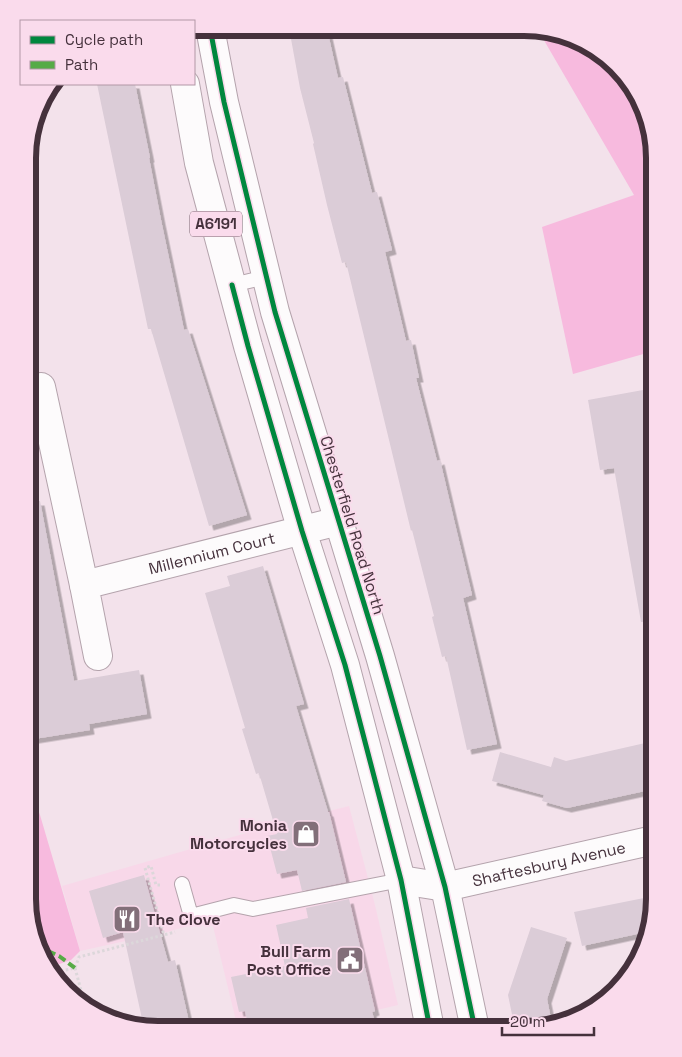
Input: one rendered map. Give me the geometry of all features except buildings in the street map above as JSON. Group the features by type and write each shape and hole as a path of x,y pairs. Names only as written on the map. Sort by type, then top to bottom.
{"main road":[{"name":"Chesterfield Road North","path":"212,37 224,102 275,312 380,656 445,887 474,1021"},
{"name":"A6191","path":"185,85 199,163 248,346 302,531 345,665 401,880 428,1021"},
{"path":"42,387 98,656"},
{"name":"Millennium Court","path":"84,585 338,521"},
{"name":"Shaftesbury Avenue","path":"445,887 645,842"},
{"path":"401,880 445,887"}],"lane":[{"path":"232,284 266,277"},
{"path":"182,884 191,916 234,905 253,909 401,880"}],"path":[{"path":"164,934 145,868 150,866 156,886 176,880 182,884"},
{"path":"75,968 83,995"}],"shaded area":[{"path":"542,37 555,40 585,53 610,72 629,97 639,119 645,142 646,353 573,374 542,227 634,195"},
{"path":"36,804 80,951 71,960 56,965 40,930 36,899"},
{"path":"349,806 375,905 398,1005 331,1021 236,1021 213,926 205,921 167,932 80,951 62,886 285,822"}],"marked path":[{"path":"49,951 59,956 75,968"}],"cycle path":[{"path":"212,37 224,102 275,312 380,656 445,887 473,1021"},
{"path":"232,285 302,531 345,665 401,880 428,1021"}],"place":[{"name":"Monia Motorcycles","path":"306,834"},
{"name":"The Clove","path":"127,919"},
{"name":"Bull Farm Post Office","path":"350,960"}]}
